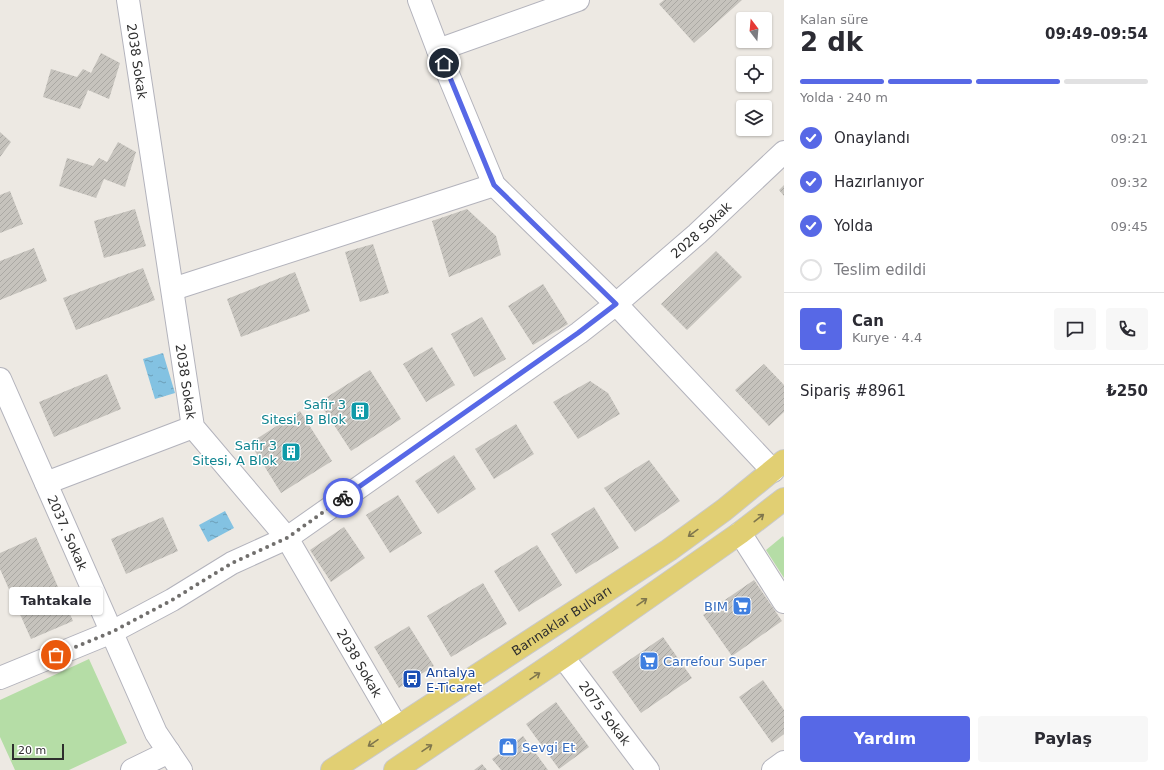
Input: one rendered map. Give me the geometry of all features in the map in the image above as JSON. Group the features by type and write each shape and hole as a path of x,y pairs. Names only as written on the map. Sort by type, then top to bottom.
{"main road":[{"name":"Barınaklar Bulvarı","path":"332,770 669,550 724,510 779,466"},
{"path":"395,770 563,657 740,533 783,501"}],"street":[{"name":"2038 Sokak","path":"128,0 193,427 287,538 396,727"},
{"path":"419,0 494,185 779,466"},
{"path":"438,50 578,0"},
{"name":"2028 Sokak","path":"112,632 172,600 232,563 287,538 578,333 616,304 697,234 784,152"},
{"path":"173,289 494,185"},
{"name":"2037. Sokak","path":"0,379 156,734 181,770"},
{"path":"46,483 193,427"},
{"path":"740,533 784,602"},
{"path":"0,678 112,632"},
{"name":"2075 Sokak","path":"563,657 648,770"},
{"path":"132,770 169,752"},
{"path":"773,770 784,762"}],"green space":[{"path":"783,536 784,538 784,578 766,550"},
{"path":"89,659 127,743 69,770 15,770 0,737 0,700"}],"water":[{"path":"163,353 175,393 155,399 143,359"},
{"path":"225,511 234,528 208,542 199,525"}],"building":[{"path":"664,0 742,0 694,43 659,4"},
{"path":"101,53 120,63 109,99 88,90 80,109 43,97 51,69 77,77 83,69 91,73"},
{"path":"0,132 11,142 0,157"},
{"path":"118,142 136,152 125,187 104,179 96,198 59,186 67,158 93,166 99,158 107,162"},
{"path":"784,185 784,196 779,190"},
{"path":"10,191 23,224 0,233 0,195"},
{"path":"135,209 146,246 104,258 94,221"},
{"path":"467,209 496,236 501,255 449,277 432,221"},
{"path":"373,244 389,293 360,302 345,252"},
{"path":"34,248 47,281 0,300 0,261"},
{"path":"716,251 742,277 687,330 661,304"},
{"path":"143,268 155,300 76,330 63,298"},
{"path":"295,272 310,311 241,337 227,299"},
{"path":"543,284 568,324 533,345 508,306"},
{"path":"482,317 506,359 474,377 451,334"},
{"path":"432,347 455,385 426,402 403,364"},
{"path":"764,364 784,385 784,412 769,426 735,390"},
{"name":"Safir 3 Sitesi, B Blok","path":"370,370 401,419 351,451 319,402"},
{"path":"107,374 121,409 54,437 39,402"},
{"path":"590,381 608,393 620,414 578,439 553,402"},
{"name":"Safir 3 Sitesi, A Blok","path":"300,411 332,461 281,493 250,443"},
{"path":"516,424 534,454 494,479 475,449"},
{"path":"454,455 476,489 438,514 415,481"},
{"path":"649,460 680,501 635,532 604,488"},
{"path":"398,495 422,533 390,553 366,515"},
{"path":"594,507 619,548 576,574 551,534"},
{"path":"163,517 178,551 126,574 111,539"},
{"path":"344,527 365,558 331,582 310,550"},
{"path":"36,537 73,621 31,639 0,569 0,553"},
{"path":"537,545 562,585 519,612 494,571"},
{"path":"754,580 782,621 732,656 703,615"},
{"path":"483,583 507,624 451,657 427,616"},
{"path":"409,626 434,666 399,688 374,647"},
{"path":"663,637 692,678 641,713 612,672"},
{"path":"763,680 784,710 784,734 772,743 739,697"},
{"path":"556,702 589,747 559,769 526,724"},
{"path":"523,736 548,770 501,770 492,759"},
{"path":"482,764 487,770 474,770"}],"way so far":[{"path":"56,655 112,632 172,600 232,563 287,538 343,498"}],"place":[{"name":"Safir 3 Sitesi, B Blok","path":"360,411"},
{"name":"Safir 3 Sitesi, A Blok","path":"291,452"},
{"name":"BIM","path":"742,606"},
{"name":"Tahtakale","path":"56,655"},
{"name":"Carrefour Super","path":"649,661"},
{"name":"Antalya E-Ticaret","path":"412,679"},
{"name":"Sevgi Et","path":"508,747"}],"route":[{"path":"343,498 578,333 616,304 494,185 444,63"}]}
